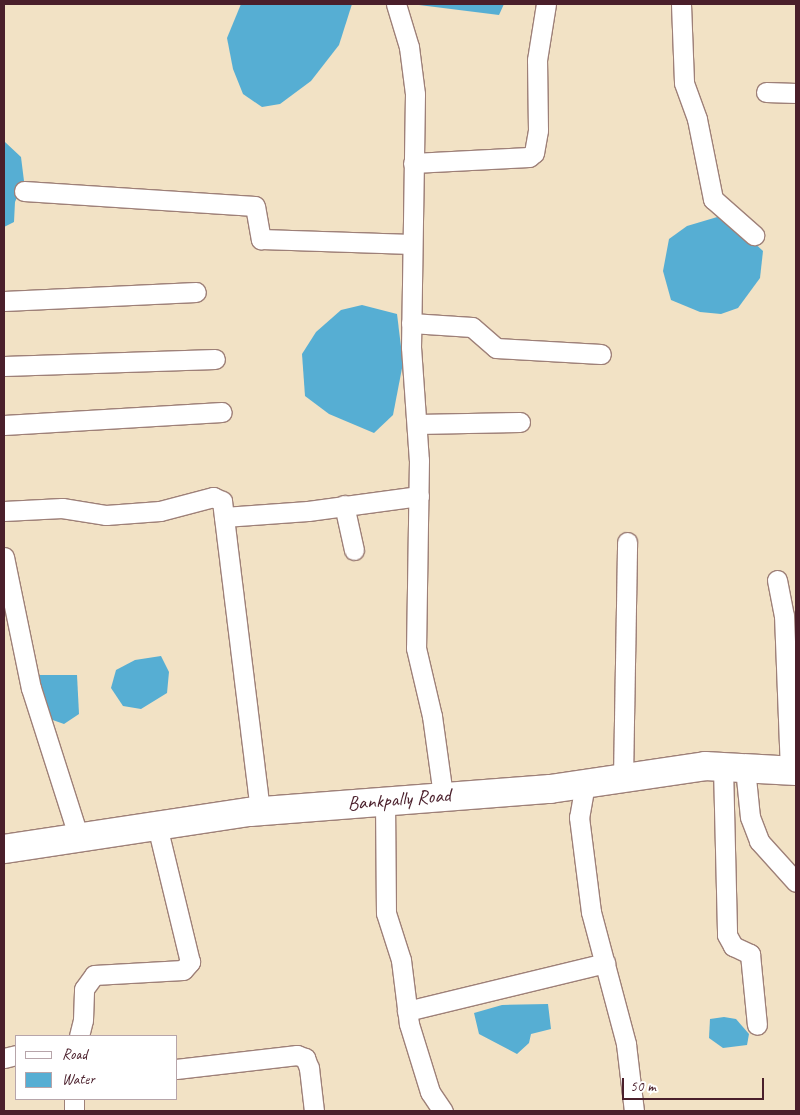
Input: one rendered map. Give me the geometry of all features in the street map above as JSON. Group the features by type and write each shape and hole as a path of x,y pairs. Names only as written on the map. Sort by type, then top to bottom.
{"street":[{"path":"396,4 409,47 415,94 411,323 419,496 416,648 432,716 443,795"},
{"path":"413,163 530,157 534,153 538,130 537,60 546,4"},
{"path":"681,4 684,83 697,119 713,199 754,235"},
{"path":"766,92 796,93"},
{"path":"24,191 255,206 261,239 412,244"},
{"path":"4,301 196,292"},
{"path":"411,323 472,327 496,348 601,354"},
{"path":"4,366 215,359"},
{"path":"4,425 222,412"},
{"path":"416,424 520,422"},
{"path":"224,517 238,518 419,496"},
{"path":"4,511 62,508 106,515 160,511 213,497 222,501 260,811"},
{"path":"344,505 354,550"},
{"path":"623,778 626,542"},
{"path":"4,557 31,688 79,838"},
{"path":"777,580 784,615 793,771"},
{"name":"Bankpally Road","path":"4,849 260,811 584,784 704,766 793,771"},
{"path":"734,768 759,841 796,882"},
{"path":"734,768 727,935 733,946 750,954 757,1025"},
{"path":"584,784 579,817 591,912 626,1044 634,1111"},
{"path":"385,800 386,913 401,960 407,1012 430,1092 443,1111"},
{"path":"79,1035 83,1020 84,989 94,976 183,970 190,962 157,826"},
{"path":"407,1012 605,963"},
{"path":"178,1069 297,1055 305,1058 309,1068 314,1111"}],"water":[{"path":"241,4 352,4 339,45 311,81 280,104 262,107 243,94 233,69 227,38"},
{"path":"411,4 504,4 499,15"},
{"path":"5,142 21,157 24,181 15,202 14,222 4,227"},
{"path":"724,215 763,251 760,278 738,308 721,314 700,312 671,300 663,271 669,239 687,226"},
{"path":"362,305 397,314 403,363 393,415 374,433 329,414 305,396 302,354 316,332 341,310"},
{"path":"161,656 169,672 167,693 141,709 123,706 111,688 116,670 135,660"},
{"path":"36,675 77,675 79,714 64,724 47,718"},
{"path":"548,1004 551,1029 531,1034 529,1043 517,1054 479,1034 474,1013 502,1005"},
{"path":"724,1017 736,1019 749,1034 747,1045 723,1048 709,1038 710,1019"}]}
